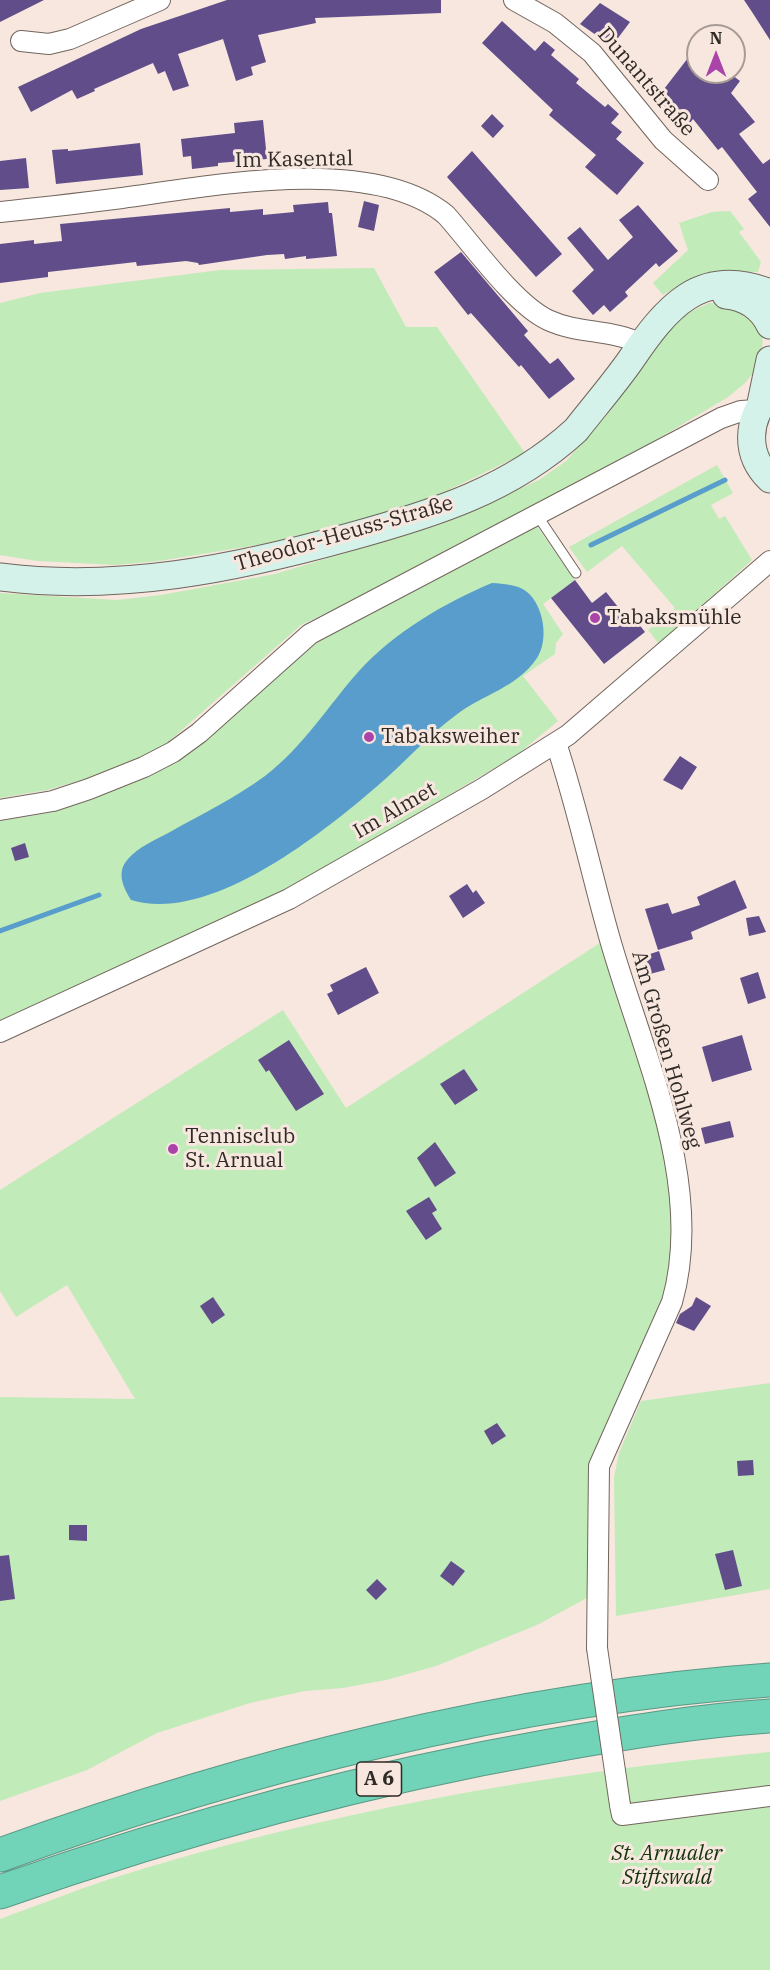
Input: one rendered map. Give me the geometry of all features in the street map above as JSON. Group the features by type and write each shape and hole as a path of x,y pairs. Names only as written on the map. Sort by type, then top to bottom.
{"highway":[{"name":"A 6","path":"0,1855 204,1788 382,1741 571,1705 770,1680"},
{"name":"A 6","path":"0,1892 207,1824 393,1776 640,1731 770,1716"}],"street":[{"path":"21,41 49,44 70,39 160,0"},
{"name":"Dunantstraße","path":"514,0 555,23 592,53 663,140 708,180"},
{"name":"Im Kasental","path":"0,212 260,181 317,179 362,182 393,189 433,204 447,215 523,303 547,320 586,331 623,335 641,344"},
{"name":"Theodor-Heuss-Straße","path":"0,577 73,582 194,574 273,558 434,513 514,477 552,452 576,430 641,344 678,303 695,290 717,285 740,285 770,293"},
{"path":"678,303 704,295 730,295 754,305 765,315 770,325"},
{"path":"770,360 763,402 751,436 752,450 757,462 770,479"},
{"path":"0,810 53,801 144,767 172,752 199,733 310,634 730,413 763,402"},
{"name":"Im Almet","path":"0,1032 289,899 482,789 556,743 770,561"},
{"name":"Am Großen Hohlweg","path":"556,743 609,937 668,1128 682,1223 680,1275 672,1302 598,1466 597,1648 622,1815 770,1796"}],"lane":[{"path":"537,515 576,573"}],"green space":[{"path":"730,211 744,229 739,232 761,262 758,272 708,275 687,282 663,295 653,283 688,250 679,223 712,212"},
{"path":"374,268 406,327 437,327 525,453 432,498 356,522 270,543 159,561 115,565 37,561 0,555 0,303 40,293 220,270"},
{"path":"709,303 735,307 751,319 763,333 758,367 745,383 728,397 636,452 366,594 301,625 167,743 139,758 85,779 47,790 0,798 0,593 117,600 161,595 275,574 439,525 539,480 566,461 609,412 675,323"},
{"path":"717,465 733,493 711,505 719,519 725,516 752,560 659,644 648,630 675,608 622,546 587,572 569,547"},
{"path":"536,525 575,580 543,604 563,634 556,643 555,654 523,676 558,721 518,754 290,889 0,1023 0,821 49,813 115,789 204,740 315,643 336,629"},
{"path":"609,937 668,1128 680,1275 603,1453 596,1593 537,1625 436,1666 386,1680 343,1688 305,1691 250,1703 157,1733 87,1770 0,1801 0,1397 135,1399 67,1285 16,1317 0,1291 0,1190 283,1010 346,1108"},
{"path":"770,1383 770,1589 616,1616 614,1477 619,1453 641,1401"},
{"name":"St. Arnualer Stiftswald","path":"770,1752 770,1970 0,1970 0,1919 107,1880 188,1856 269,1834 435,1798 602,1771"}],"water":[{"name":"Tabaksweiher","path":"492,583 523,589 533,598 541,614 544,633 541,651 520,677 456,715 352,808 261,871 227,888 194,899 161,904 131,900 123,885 122,869 132,855 230,799 265,776 292,752 359,671 388,644 438,609"}],"building":[{"path":"0,0 44,0 0,22"},
{"path":"227,0 441,0 441,13 315,18 316,23 258,35 266,62 251,67 253,75 236,81 223,39 178,54 189,86 173,91 165,71 158,74 153,63 77,99 72,90 31,112 18,87 141,29"},
{"path":"744,0 770,0 770,40 752,12"},
{"path":"600,3 630,22 612,46 580,24"},
{"path":"502,21 535,51 544,41 555,50 551,55 579,79 576,83 605,107 608,104 619,114 611,123 622,132 616,139 644,163 617,195 585,167 596,155 549,115 553,110 482,43"},
{"path":"686,61 686,84 738,84 731,93 755,122 739,134 763,164 770,159 770,227 748,199 757,192 722,147 718,150 693,119 687,127 654,102"},
{"path":"492,114 504,126 493,138 481,126"},
{"path":"263,120 267,159 218,163 218,166 192,169 191,156 183,157 181,139 235,133 234,123"},
{"path":"140,143 143,175 56,184 52,150 68,149 68,151"},
{"path":"472,151 562,254 536,277 447,177"},
{"path":"26,158 29,188 0,190 0,161"},
{"path":"364,201 379,205 374,231 358,227"},
{"path":"328,202 329,213 332,213 337,256 285,259 284,254 267,255 199,265 186,261 137,266 136,262 48,272 48,277 0,283 0,244 34,240 34,244 62,241 60,224 230,208 230,212 263,209 263,215 294,212 293,205"},
{"path":"638,205 678,251 659,267 656,263 625,292 628,296 610,312 604,305 593,315 572,291 594,270 567,238 580,227 608,260 633,237 619,220"},
{"path":"461,252 528,331 524,335 550,364 558,358 575,379 549,399 521,365 519,367 471,313 468,315 434,272"},
{"name":"Tabaksmühle","path":"575,580 592,603 606,592 626,617 630,613 645,632 604,664 551,598"},
{"path":"680,756 697,767 682,790 663,780"},
{"path":"25,843 29,857 15,861 11,848"},
{"path":"735,880 747,908 691,932 693,939 658,950 645,909 668,903 672,914 700,905 697,897"},
{"path":"467,884 473,893 476,890 485,903 463,918 449,896"},
{"path":"759,916 766,932 749,936 746,918"},
{"path":"659,951 665,970 650,974 644,956"},
{"path":"366,967 379,993 338,1015 327,994 333,991 330,985"},
{"path":"758,972 766,998 748,1004 740,978"},
{"path":"742,1035 752,1070 712,1082 702,1047"},
{"path":"289,1040 324,1094 296,1111 269,1070 266,1072 258,1060"},
{"path":"464,1069 478,1090 455,1105 440,1084"},
{"path":"730,1121 734,1137 705,1144 701,1128"},
{"path":"435,1142 456,1173 435,1187 417,1158"},
{"path":"429,1197 437,1210 432,1213 442,1229 426,1240 406,1211"},
{"path":"213,1297 225,1315 212,1324 200,1306"},
{"path":"696,1297 711,1306 694,1331 676,1323 680,1314 692,1306"},
{"path":"497,1423 506,1436 492,1445 484,1431"},
{"path":"753,1460 754,1475 738,1476 737,1461"},
{"path":"69,1525 87,1525 87,1541 69,1540"},
{"path":"733,1550 742,1586 725,1590 715,1554"},
{"path":"9,1555 15,1599 0,1601 0,1556"},
{"path":"451,1561 465,1571 453,1586 440,1576"},
{"path":"377,1579 387,1589 376,1600 366,1590"}],"waterway":[{"path":"591,545 725,480"},
{"path":"0,931 99,895"}],"place":[{"name":"Tabaksmühle","path":"595,618"},
{"name":"Tabaksweiher","path":"369,737"},
{"name":"Tennisclub St. Arnual","path":"173,1149"}]}
